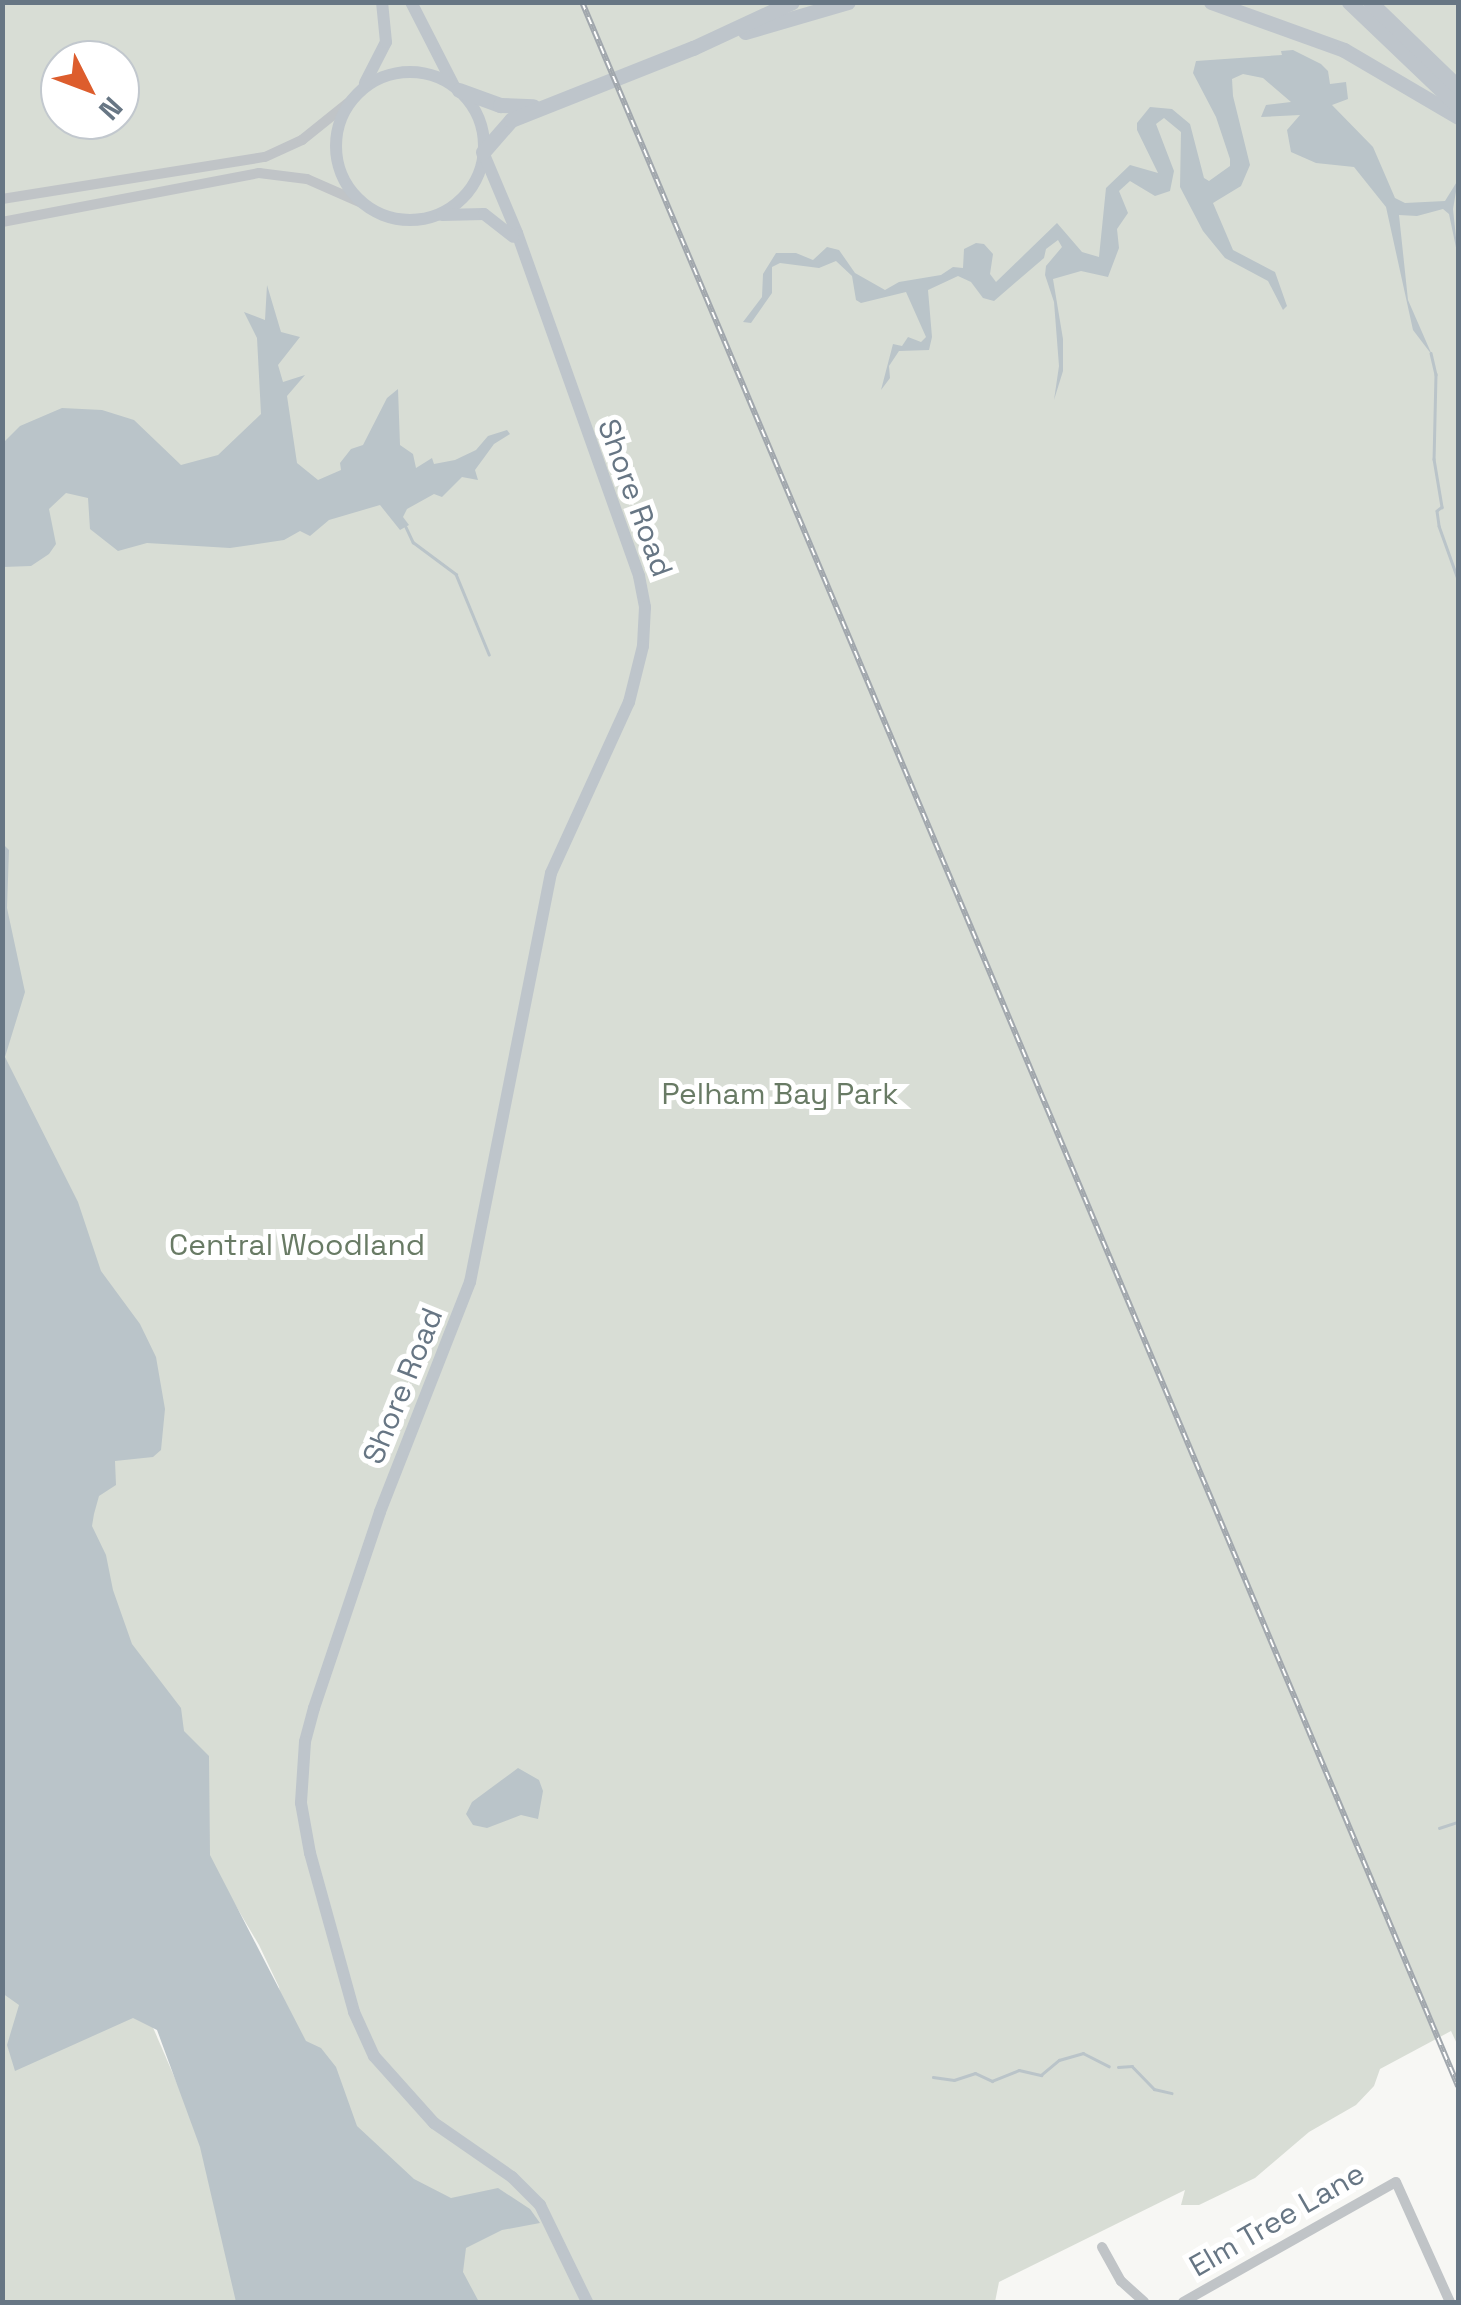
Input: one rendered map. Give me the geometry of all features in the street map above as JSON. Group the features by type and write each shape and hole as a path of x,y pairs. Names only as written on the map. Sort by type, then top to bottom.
{"highway":[{"path":"484,152 504,124 694,48 792,2"},
{"path":"694,48 848,2"},
{"path":"1211,2 1344,50 1458,117"},
{"path":"1349,2 1458,106"},
{"path":"1370,2 1458,88"},
{"path":"456,88 509,106 552,104"}],"main road":[{"path":"382,2 388,23 384,48 339,122 336,157 346,183 364,204 391,218 464,211 490,216 520,246"},
{"path":"410,2 456,88 479,119 484,152 469,190 448,209 430,217"},
{"path":"355,96 380,78 407,72 434,76 456,88"},
{"name":"Shore Road","path":"484,152 638,576 645,607 641,661 615,734 551,872 470,1282 386,1495 320,1690 305,1742 301,1803 310,1853 354,2012 374,2056 426,2116 512,2177 540,2205 587,2302"}],"street":[{"path":"2,199 256,160 302,140 355,96"},
{"path":"2,222 259,173 307,179 364,204"},
{"name":"Elm Tree Lane","path":"1183,2302 1396,2182 1450,2302"},
{"path":"1102,2247 1121,2281 1144,2302"}],"green space":[{"name":"Pelham Bay Park","path":"2,3 1458,3 1458,2046 1451,2031 1380,2069 1374,2086 1356,2105 1309,2132 1255,2178 1199,2205 1181,2205 1185,2190 999,2282 995,2302 459,2302 417,2216 289,2053 279,1987 259,1945 92,1662 2,1132"},
{"path":"2,1829 126,1965 240,2229 247,2302 3,2302"}],"shaded area":[{"path":"1293,50 1321,64 1328,71 1330,84 1346,82 1348,99 1332,105 1373,147 1395,198 1405,203 1445,201 1458,180 1453,209 1458,257 1449,214 1443,209 1417,216 1399,215 1408,300 1432,355 1413,330 1386,207 1354,167 1316,163 1291,152 1287,130 1300,115 1261,117 1266,105 1291,102 1263,78 1243,74 1232,79 1233,96 1250,165 1241,186 1213,203 1233,250 1275,272 1287,306 1283,310 1268,281 1225,258 1203,231 1180,187 1181,132 1164,118 1156,124 1174,171 1170,191 1155,196 1130,181 1119,191 1128,213 1117,229 1119,248 1108,277 1081,271 1053,279 1063,339 1063,371 1054,400 1059,366 1054,302 1045,275 1046,266 1062,247 1058,240 1046,249 1044,258 994,301 983,298 971,282 958,276 928,290 932,337 929,350 899,351 889,366 890,378 881,390 893,344 902,346 908,337 921,342 926,337 906,292 861,303 856,300 852,276 836,261 819,268 780,263 772,267 772,293 751,323 743,322 762,297 763,274 776,253 796,253 813,260 827,247 839,250 855,273 885,290 899,282 941,275 953,267 963,268 964,249 976,243 984,244 993,254 990,274 996,282 1057,223 1082,252 1099,257 1106,188 1130,165 1158,173 1137,130 1137,123 1150,107 1172,109 1190,124 1204,178 1209,181 1230,166 1230,159 1216,117 1193,73 1196,61 1282,55 1281,51"},
{"path":"267,285 281,332 300,337 278,365 283,382 305,375 287,396 297,463 318,480 341,470 340,463 351,449 363,445 387,398 398,389 400,445 413,454 416,468 432,458 434,464 455,460 476,450 488,436 507,430 510,434 494,444 475,470 478,480 462,477 442,497 434,494 407,509 403,517 409,525 400,530 380,505 329,520 310,536 300,531 284,540 230,548 147,543 118,551 90,529 88,498 66,493 49,509 56,544 49,554 31,566 3,567 3,443 20,426 62,408 102,410 134,420 181,465 218,455 261,414 257,338 244,312 265,320"},
{"path":"2,843 9,850 7,908 25,992 5,1057 78,1202 101,1271 140,1324 156,1357 165,1409 161,1450 153,1457 115,1461 116,1485 99,1496 92,1526 106,1555 113,1590 132,1644 181,1708 184,1731 209,1756 210,1855 306,2041 321,2048 336,2067 357,2126 414,2179 451,2198 498,2188 530,2209 540,2223 502,2230 466,2248 463,2272 479,2302 236,2302 200,2147 157,2030 133,2018 15,2071 7,2045 19,2005 2,1993"},
{"path":"518,1768 539,1780 543,1791 538,1819 521,1815 487,1828 473,1825 466,1814 472,1802"}],"waterway":[{"path":"1431,353 1436,374 1434,459 1442,507 1437,511 1458,579"},
{"path":"406,527 413,542 456,574 489,654"},
{"path":"1439,1828 1458,1822"},
{"path":"933,2077 954,2080 975,2073 992,2081 1019,2070 1041,2075 1059,2060 1083,2053 1109,2066"},
{"path":"1118,2067 1132,2066 1154,2089 1172,2093"}],"railway":[{"path":"582,2 1458,2086"}],"park label":[{"name":"Central Woodland","path":"297,1245"}]}
